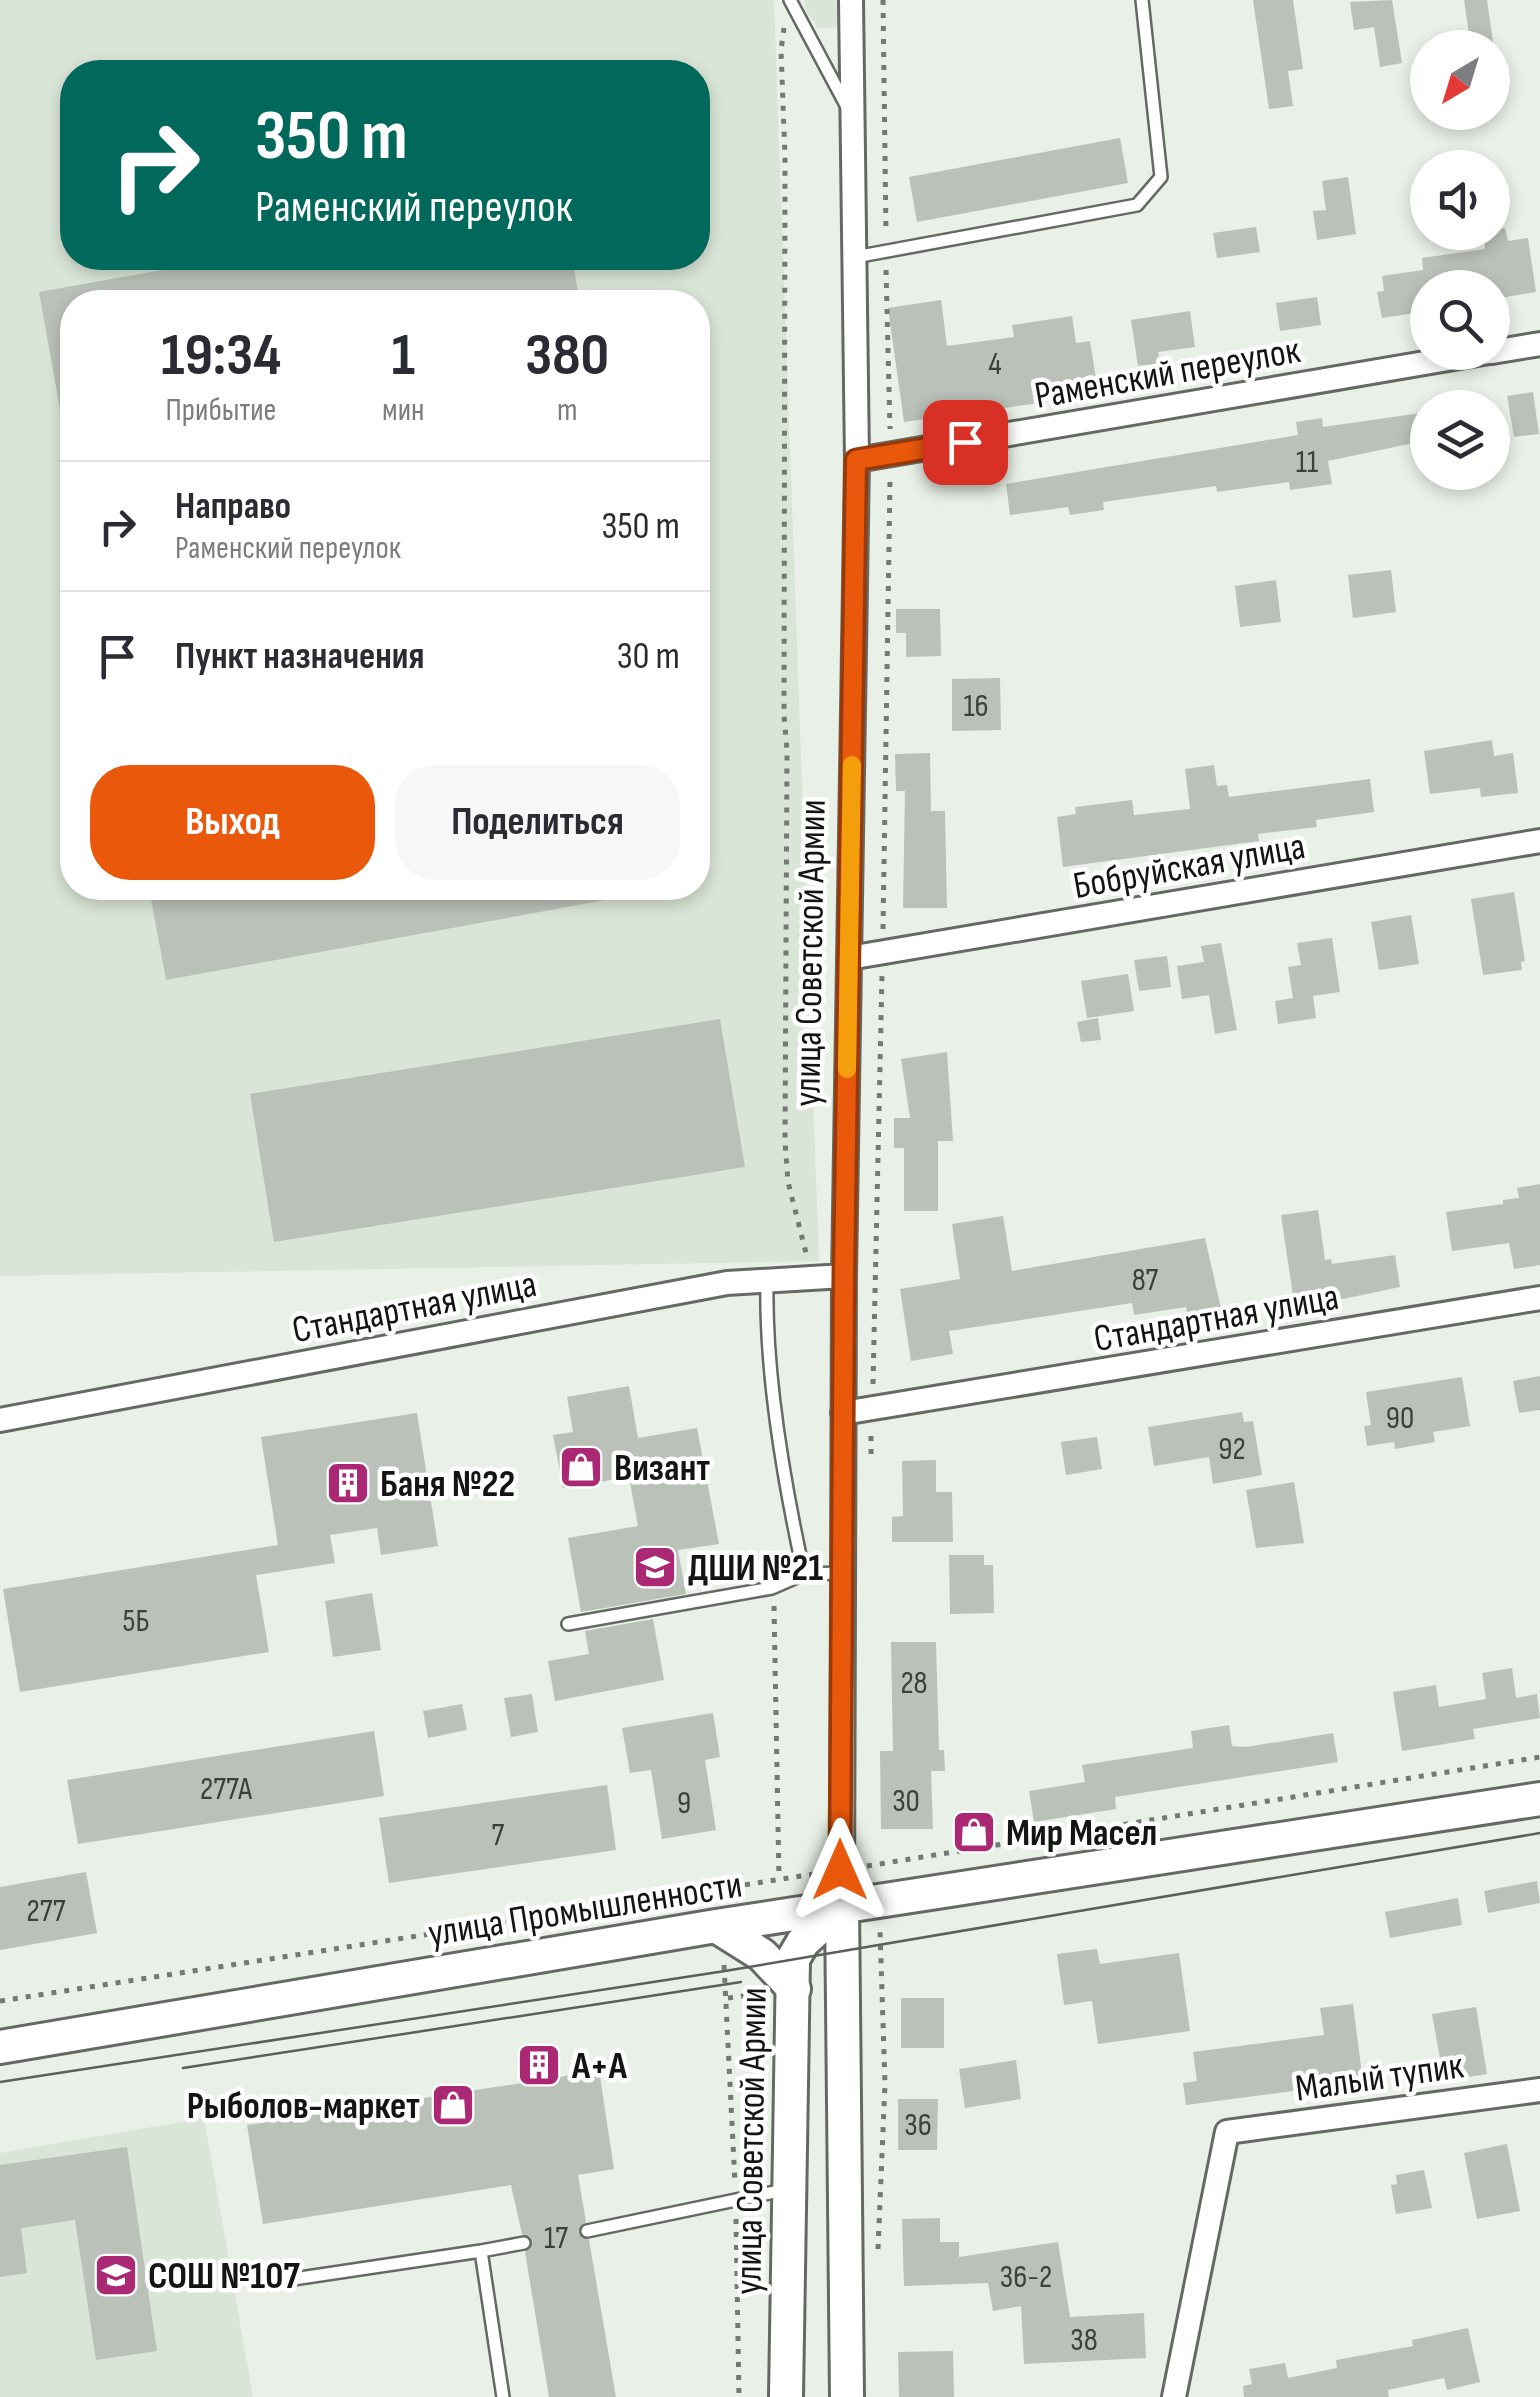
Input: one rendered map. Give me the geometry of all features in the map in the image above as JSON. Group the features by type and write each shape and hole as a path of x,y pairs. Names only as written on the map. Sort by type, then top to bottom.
{"main road":[{"name":"улица Промышленности","path":"0,2047 716,1926 1540,1799"},
{"name":"улица Советской Армии","path":"786,2397 793,1959 842,1906"},
{"name":"улица Советской Армии","path":"842,1906 848,2397"},
{"path":"716,1926 762,1955 794,1990"}],"street":[{"name":"улица Советской Армии","path":"842,1906 844,1276 856,460 851,0"},
{"name":"Раменский переулок","path":"1510,349 1540,344"},
{"name":"Раменский переулок","path":"856,460 1410,366"},
{"name":"Бобруйская улица","path":"849,958 1540,841"},
{"name":"Стандартная улица","path":"0,1420 727,1283 844,1276"},
{"name":"Стандартная улица","path":"843,1413 1540,1298"},
{"name":"Малый тупик","path":"1174,2397 1226,2132 1540,2090"}],"lane":[{"path":"790,0 854,122"},
{"path":"855,257 1137,205 1161,177 1142,0"},
{"path":"767,1282 766,1318 792,1520 804,1574"},
{"path":"568,1624 772,1588 804,1574 843,1573"},
{"path":"588,2231 790,2188"},
{"path":"280,2281 524,2243"},
{"path":"480,2250 502,2397"}],"path":[{"path":"870,1470 890,455 883,0"},
{"path":"786,17 781,50 785,158 784,715 788,751 785,1142 808,1280"},
{"path":"772,1588 778,1658 779,1878"},
{"path":"0,2001 1540,1757"},
{"path":"878,1864 884,2084 878,2259"},
{"path":"710,1888 728,1998 739,2397"}],"shaded area":[{"path":"0,0 774,0 819,1261 0,1276"},
{"path":"805,0 842,0 842,27 818,28 805,10"},
{"name":"СОШ №107","path":"204,2118 253,2397 0,2397 0,2153"}],"building":[{"path":"1253,0 1293,0 1303,69 1288,71 1293,106 1269,109"},
{"path":"1392,0 1402,63 1380,67 1374,27 1354,30 1350,2"},
{"path":"1464,0 1487,0 1491,30 1468,30"},
{"path":"1120,138 1128,183 917,222 909,177"},
{"path":"1348,177 1356,234 1317,240 1313,211 1326,210 1322,181"},
{"path":"1256,227 1260,252 1217,258 1213,233"},
{"path":"1528,238 1536,292 1510,296 1510,270 1423,270 1422,258 1510,250 1510,241"},
{"path":"162,270 574,270 578,290 60,290 60,409 39,292"},
{"path":"1410,272 1410,314 1382,318 1377,292 1384,291 1382,276"},
{"path":"1317,297 1321,325 1280,331 1276,303"},
{"path":"941,300 947,346 1014,337 1012,325 1072,316 1076,343 1090,341 1096,379 1045,387 1047,402 904,422 888,308"},
{"path":"1190,311 1195,347 1158,352 1160,363 1138,366 1131,320"},
{"path":"1533,392 1539,434 1514,437 1510,396"},
{"path":"1410,415 1410,444 1328,461 1332,484 1290,490 1289,482 1217,492 1216,486 1103,502 1104,510 1070,515 1068,507 1010,515 1006,484 1298,435 1296,422 1322,418 1323,427"},
{"path":"1391,570 1396,612 1353,618 1348,575"},
{"path":"1276,580 1281,622 1240,627 1235,586"},
{"path":"896,609 940,609 941,656 906,657 906,633 896,633"},
{"path":"1000,678 1001,730 952,731 952,679"},
{"path":"1492,740 1494,756 1513,753 1518,793 1481,797 1480,788 1430,794 1424,751"},
{"path":"930,753 931,811 945,811 947,908 903,908 905,791 896,791 895,754"},
{"path":"1214,765 1217,786 1227,785 1229,797 1370,779 1374,812 1316,820 1317,827 1258,834 1259,841 1063,867 1057,817 1076,814 1075,807 1132,800 1134,815 1190,809 1185,769"},
{"path":"1514,892 1525,961 1521,962 1522,970 1483,975 1471,899"},
{"path":"151,900 606,900 166,980"},
{"path":"1411,915 1419,964 1379,970 1371,922"},
{"path":"1332,938 1340,992 1313,996 1316,1018 1278,1024 1275,1001 1293,998 1288,967 1301,965 1297,943"},
{"path":"1221,943 1237,1030 1215,1034 1209,995 1182,999 1177,966 1204,962 1201,946"},
{"path":"1167,956 1171,987 1139,991 1134,960"},
{"path":"1128,974 1134,1011 1087,1018 1081,981"},
{"path":"1098,1018 1101,1040 1081,1042 1077,1022"},
{"path":"720,1019 745,1167 274,1242 250,1094"},
{"path":"947,1052 953,1141 938,1141 938,1211 904,1211 904,1148 894,1148 894,1118 910,1118 901,1059"},
{"path":"1540,1184 1540,1265 1514,1269 1509,1243 1452,1251 1446,1212 1503,1204 1503,1200 1519,1198 1517,1188"},
{"path":"1318,1210 1325,1260 1331,1259 1332,1264 1395,1255 1400,1287 1295,1309 1281,1215"},
{"path":"1003,1216 1012,1271 1205,1238 1223,1317 1189,1322 1186,1307 1134,1315 1132,1303 949,1331 953,1354 911,1361 900,1289 960,1279 952,1224"},
{"path":"1540,1376 1540,1410 1519,1413 1513,1381"},
{"path":"1462,1377 1470,1426 1433,1432 1435,1442 1395,1449 1394,1442 1367,1446 1364,1426 1371,1425 1366,1392"},
{"path":"629,1386 638,1438 697,1428 719,1544 678,1550 686,1594 581,1612 568,1538 638,1526 629,1477 563,1488 553,1435 573,1432 567,1397"},
{"path":"1242,1412 1244,1422 1253,1421 1262,1475 1213,1484 1209,1457 1154,1466 1148,1427"},
{"path":"417,1413 438,1546 381,1555 377,1528 330,1535 335,1563 256,1575 269,1652 20,1692 3,1589 278,1545 261,1437"},
{"path":"1097,1437 1102,1469 1066,1475 1061,1442"},
{"path":"936,1460 936,1492 952,1492 953,1542 892,1542 892,1517 903,1516 902,1461"},
{"path":"1294,1482 1304,1543 1256,1548 1246,1490"},
{"path":"949,1555 984,1555 984,1565 993,1565 994,1613 950,1614"},
{"path":"372,1593 381,1650 333,1657 325,1601"},
{"path":"653,1619 664,1680 555,1701 548,1661 589,1654 585,1631"},
{"path":"891,1642 936,1642 939,1750 944,1750 945,1771 931,1771 933,1829 881,1829 880,1751 893,1751"},
{"path":"1512,1668 1516,1698 1537,1694 1540,1718 1473,1729 1475,1739 1402,1751 1393,1692 1436,1685 1439,1707 1486,1699 1482,1673"},
{"path":"532,1694 538,1732 511,1737 504,1698"},
{"path":"462,1704 467,1730 428,1738 423,1711"},
{"path":"713,1713 720,1757 705,1760 716,1830 662,1839 651,1770 630,1773 622,1728"},
{"path":"1229,1725 1232,1746 1333,1733 1338,1762 1115,1797 1116,1809 1034,1822 1029,1791 1085,1782 1082,1765 1193,1748 1191,1731"},
{"path":"374,1731 384,1796 78,1844 67,1780"},
{"path":"607,1785 616,1850 389,1883 379,1818"},
{"path":"86,1872 97,1933 0,1950 0,1887"},
{"path":"1537,1881 1540,1903 1488,1913 1484,1891"},
{"path":"1458,1898 1462,1925 1390,1938 1385,1912"},
{"path":"1097,1949 1100,1964 1179,1953 1190,2031 1098,2044 1092,2001 1064,2005 1057,1954"},
{"path":"901,1998 944,1998 944,2048 901,2048"},
{"path":"1353,2004 1363,2082 1186,2105 1183,2083 1197,2081 1193,2052 1324,2035 1320,2008"},
{"path":"1476,2007 1487,2074 1444,2081 1432,2014"},
{"path":"556,2056 559,2077 599,2070 614,2169 578,2175 586,2222 578,2232 589,2240 616,2397 549,2397 525,2252 533,2242 522,2234 511,2185 263,2224 247,2125 522,2083 519,2060"},
{"path":"1016,2060 1021,2099 965,2108 959,2069"},
{"path":"898,2099 938,2099 937,2150 898,2150"},
{"path":"1507,2144 1520,2211 1477,2219 1464,2153"},
{"path":"127,2147 157,2351 96,2360 75,2220 21,2228 27,2273 0,2277 0,2165"},
{"path":"1424,2170 1432,2208 1396,2214 1391,2185 1397,2184 1396,2175"},
{"path":"940,2218 940,2242 959,2242 959,2257 1058,2242 1070,2317 1144,2313 1146,2358 1024,2364 1021,2306 993,2311 988,2283 904,2286 902,2219"},
{"path":"1468,2328 1480,2382 1447,2390 1444,2378 1388,2390 1389,2397 1244,2397 1243,2386 1252,2384 1249,2369 1285,2363 1288,2378 1337,2368 1336,2360 1413,2346 1412,2340"},
{"path":"953,2351 954,2397 899,2397 898,2352"}],"tram line":[{"path":"0,2082 725,1971 1540,1833"},
{"path":"183,2068 741,1982"}],"slow traffic":[{"path":"847,1069 852,765"}],"place":[{"name":"Визант","path":"581,1467"},
{"name":"Баня №22","path":"348,1483"},
{"name":"ДШИ №21","path":"655,1567"},
{"name":"Мир Масел","path":"974,1832"},
{"name":"А+A","path":"539,2065"},
{"name":"Рыболов-маркет","path":"453,2105"},
{"name":"СОШ №107","path":"116,2275"}],"route":[{"path":"840,1870 856,460 965,442"}]}
